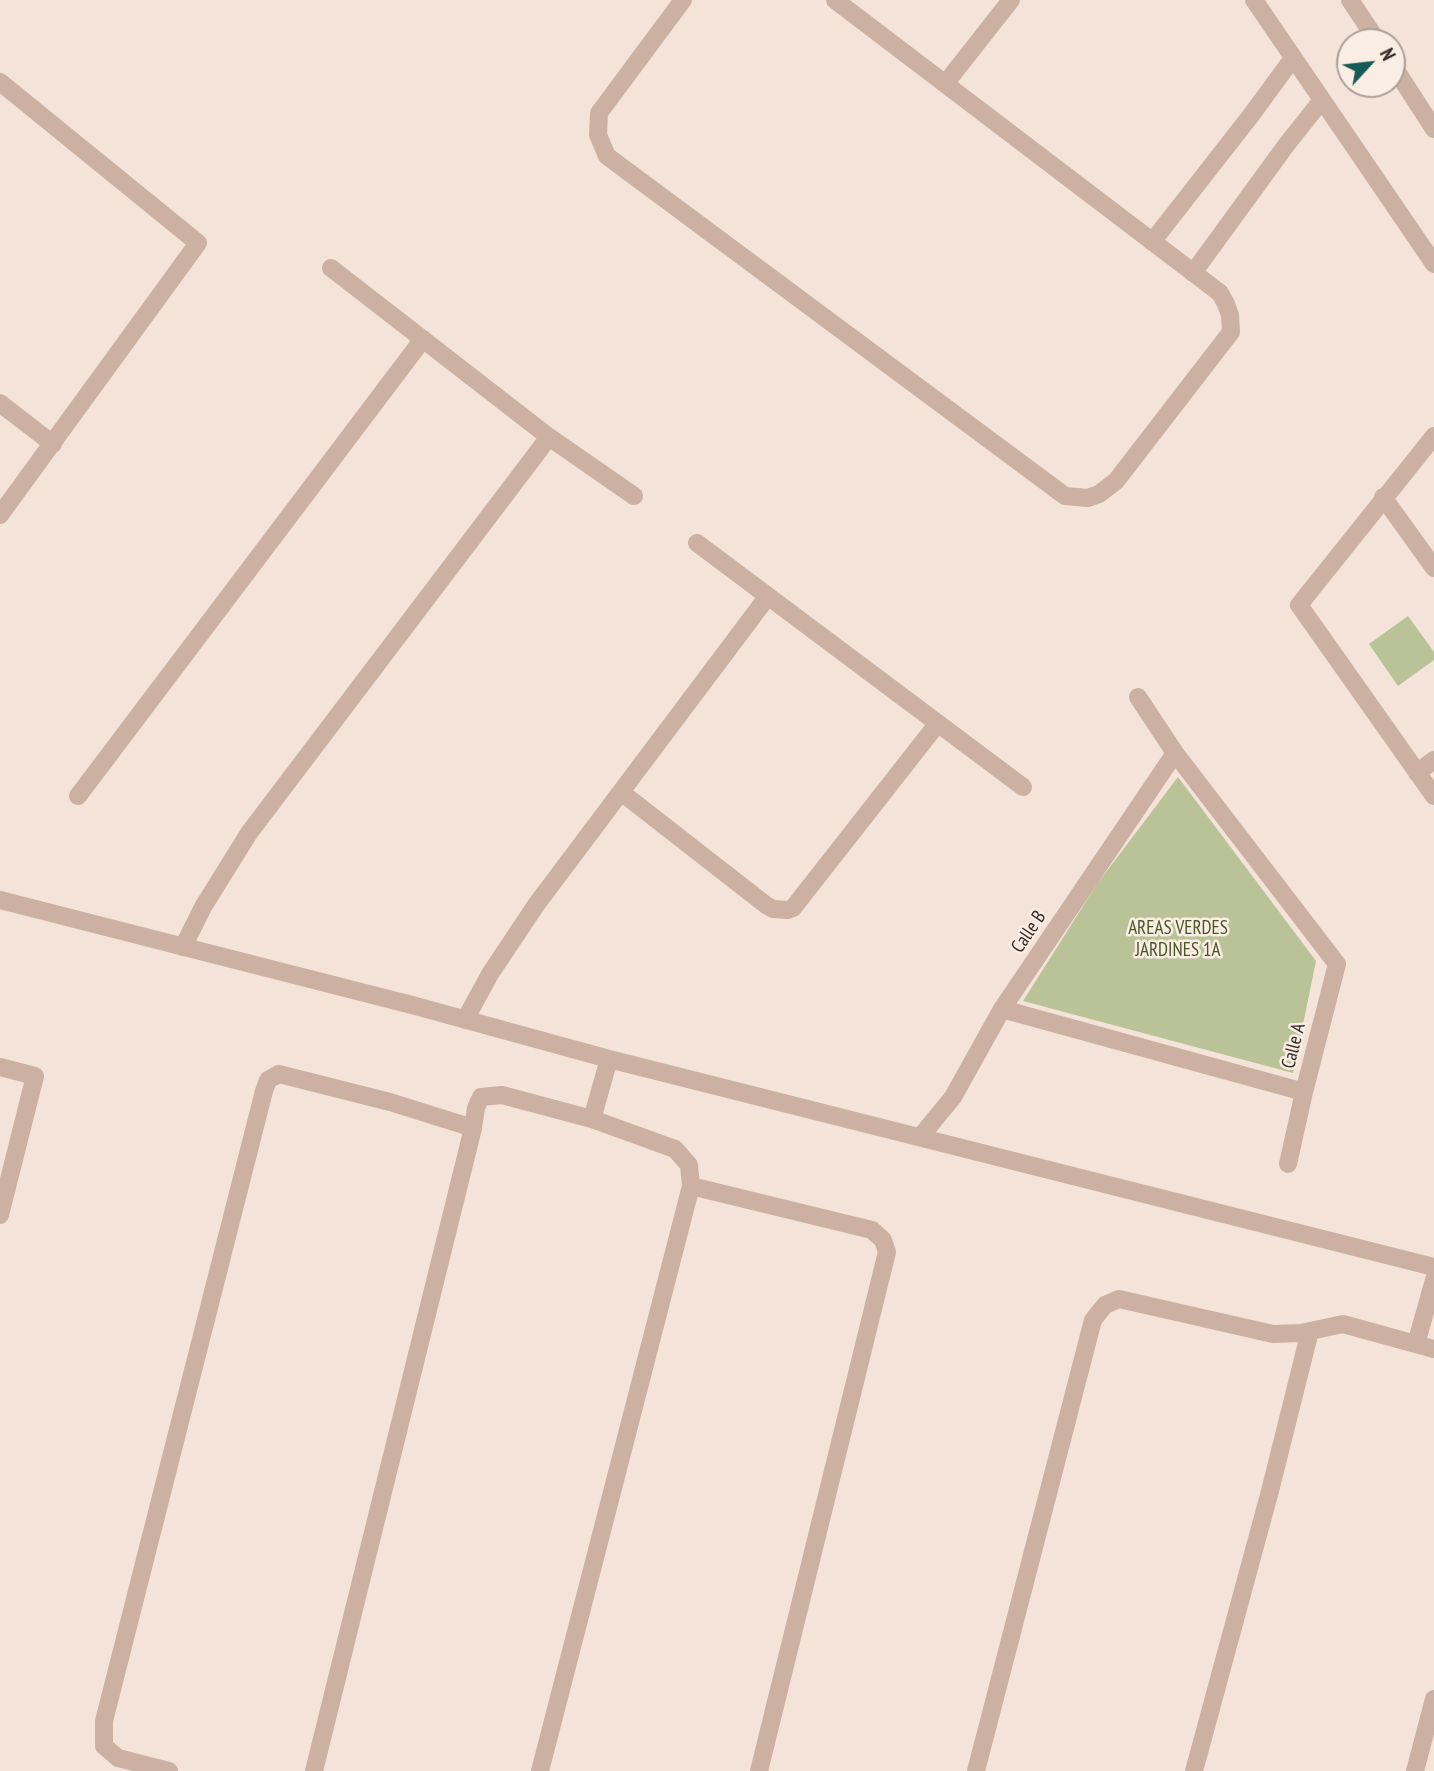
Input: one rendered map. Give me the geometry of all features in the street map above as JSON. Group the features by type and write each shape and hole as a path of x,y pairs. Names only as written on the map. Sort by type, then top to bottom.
{"street":[{"path":"683,0 599,113 598,135 607,156 1065,496 1088,498 1109,489 1231,332 1230,315 1220,293 835,0"},
{"path":"945,84 1011,0"},
{"path":"1254,0 1434,264"},
{"path":"1350,0 1369,28"},
{"path":"1152,242 1293,58"},
{"path":"0,82 198,243 0,515"},
{"path":"1406,86 1434,129"},
{"path":"1193,273 1322,100"},
{"path":"331,268 549,437 634,496"},
{"path":"78,796 423,339"},
{"path":"0,403 53,444"},
{"path":"1434,436 1300,605 1434,796"},
{"path":"183,947 203,907 249,833 549,437"},
{"path":"1383,497 1434,568"},
{"path":"697,543 1023,787"},
{"path":"465,1020 490,974 537,905 768,596"},
{"path":"1138,697 1175,753"},
{"path":"621,792 766,905 773,909 788,910 793,908 938,723"},
{"name":"Calle B","path":"921,1136 953,1097 1002,1009 1175,753"},
{"name":"Calle A","path":"1002,1009 1304,1092 1337,964 1175,753"},
{"path":"1417,773 1434,760"},
{"path":"0,900 609,1059 1434,1267"},
{"path":"592,1119 609,1059"},
{"path":"0,1067 35,1076 0,1215"},
{"path":"169,1771 118,1758 104,1746 104,1721 268,1080 279,1074 390,1102 473,1128"},
{"path":"1288,1164 1304,1092"},
{"path":"314,1771 476,1108 481,1097 502,1095 592,1119 675,1149 689,1165 691,1186 540,1771"},
{"path":"691,1186 872,1230 883,1240 887,1252 759,1771"},
{"path":"976,1771 1093,1320 1098,1311 1119,1299 1273,1334 1310,1331 1343,1324 1425,1347 1434,1280"},
{"path":"1194,1771 1310,1331"},
{"path":"1415,1771 1434,1699"}],"green space":[{"path":"1408,616 1434,652 1434,660 1398,686 1369,644"},
{"name":"AREAS VERDES JARDINES 1A","path":"1178,777 1316,961 1293,1073 1023,1001 1097,884"}]}
